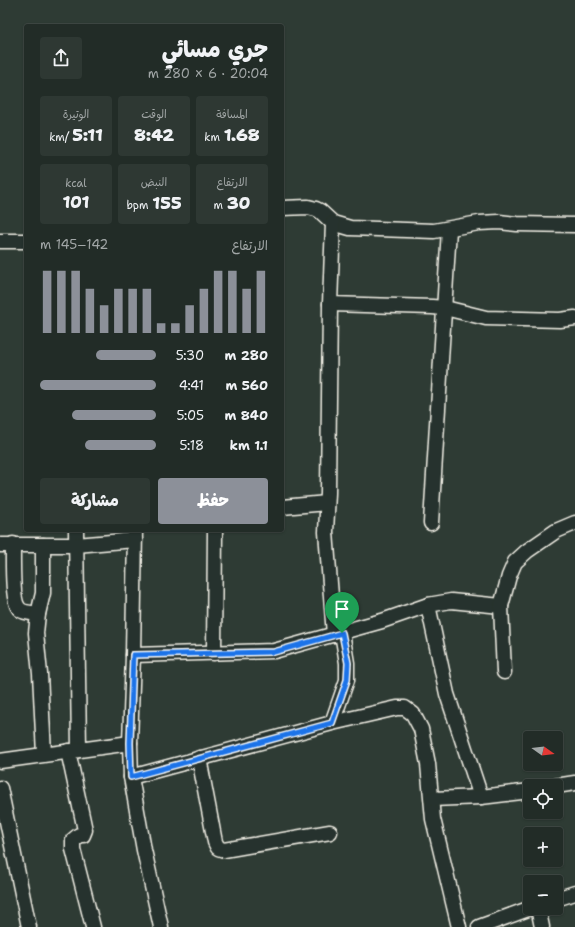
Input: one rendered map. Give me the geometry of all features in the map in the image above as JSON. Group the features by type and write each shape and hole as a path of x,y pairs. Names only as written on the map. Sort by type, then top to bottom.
{"street":[{"path":"284,208 308,207 316,209 333,223 340,226 357,229 434,231 479,223 575,225"},
{"path":"332,723 347,680 348,663 338,634 326,539 330,304 333,223"},
{"path":"431,523 449,229"},
{"path":"0,241 24,241"},
{"path":"330,304 445,308 486,318 560,320 575,318"},
{"path":"284,507 327,503"},
{"path":"504,672 501,606 509,576 515,562 527,551 556,531 575,523"},
{"path":"76,532 73,751 85,830 84,835 78,835 73,840 73,849 93,927"},
{"path":"214,654 216,532"},
{"path":"38,614 23,611 18,608 15,599 7,544 76,545 135,535 130,743 131,777 144,850 161,927"},
{"path":"43,545 43,594 38,614 36,633 40,674 44,754"},
{"path":"133,655 274,652 382,621 428,604 452,601 501,606"},
{"path":"428,604 447,694 480,796"},
{"path":"131,777 332,723 397,708 405,708 413,714 421,729 428,764 433,819 459,927"},
{"path":"0,760 130,743"},
{"path":"199,758 215,842 218,848 224,850 330,832"},
{"path":"563,785 575,783"},
{"path":"0,788 29,927"},
{"path":"432,799 523,792"},
{"path":"563,897 575,893"},
{"path":"479,927 523,911"},
{"path":"539,915 542,927"}],"route":[{"path":"342,633 348,663 347,680 332,723 131,777 130,743 133,655 274,652 342,633"}]}
